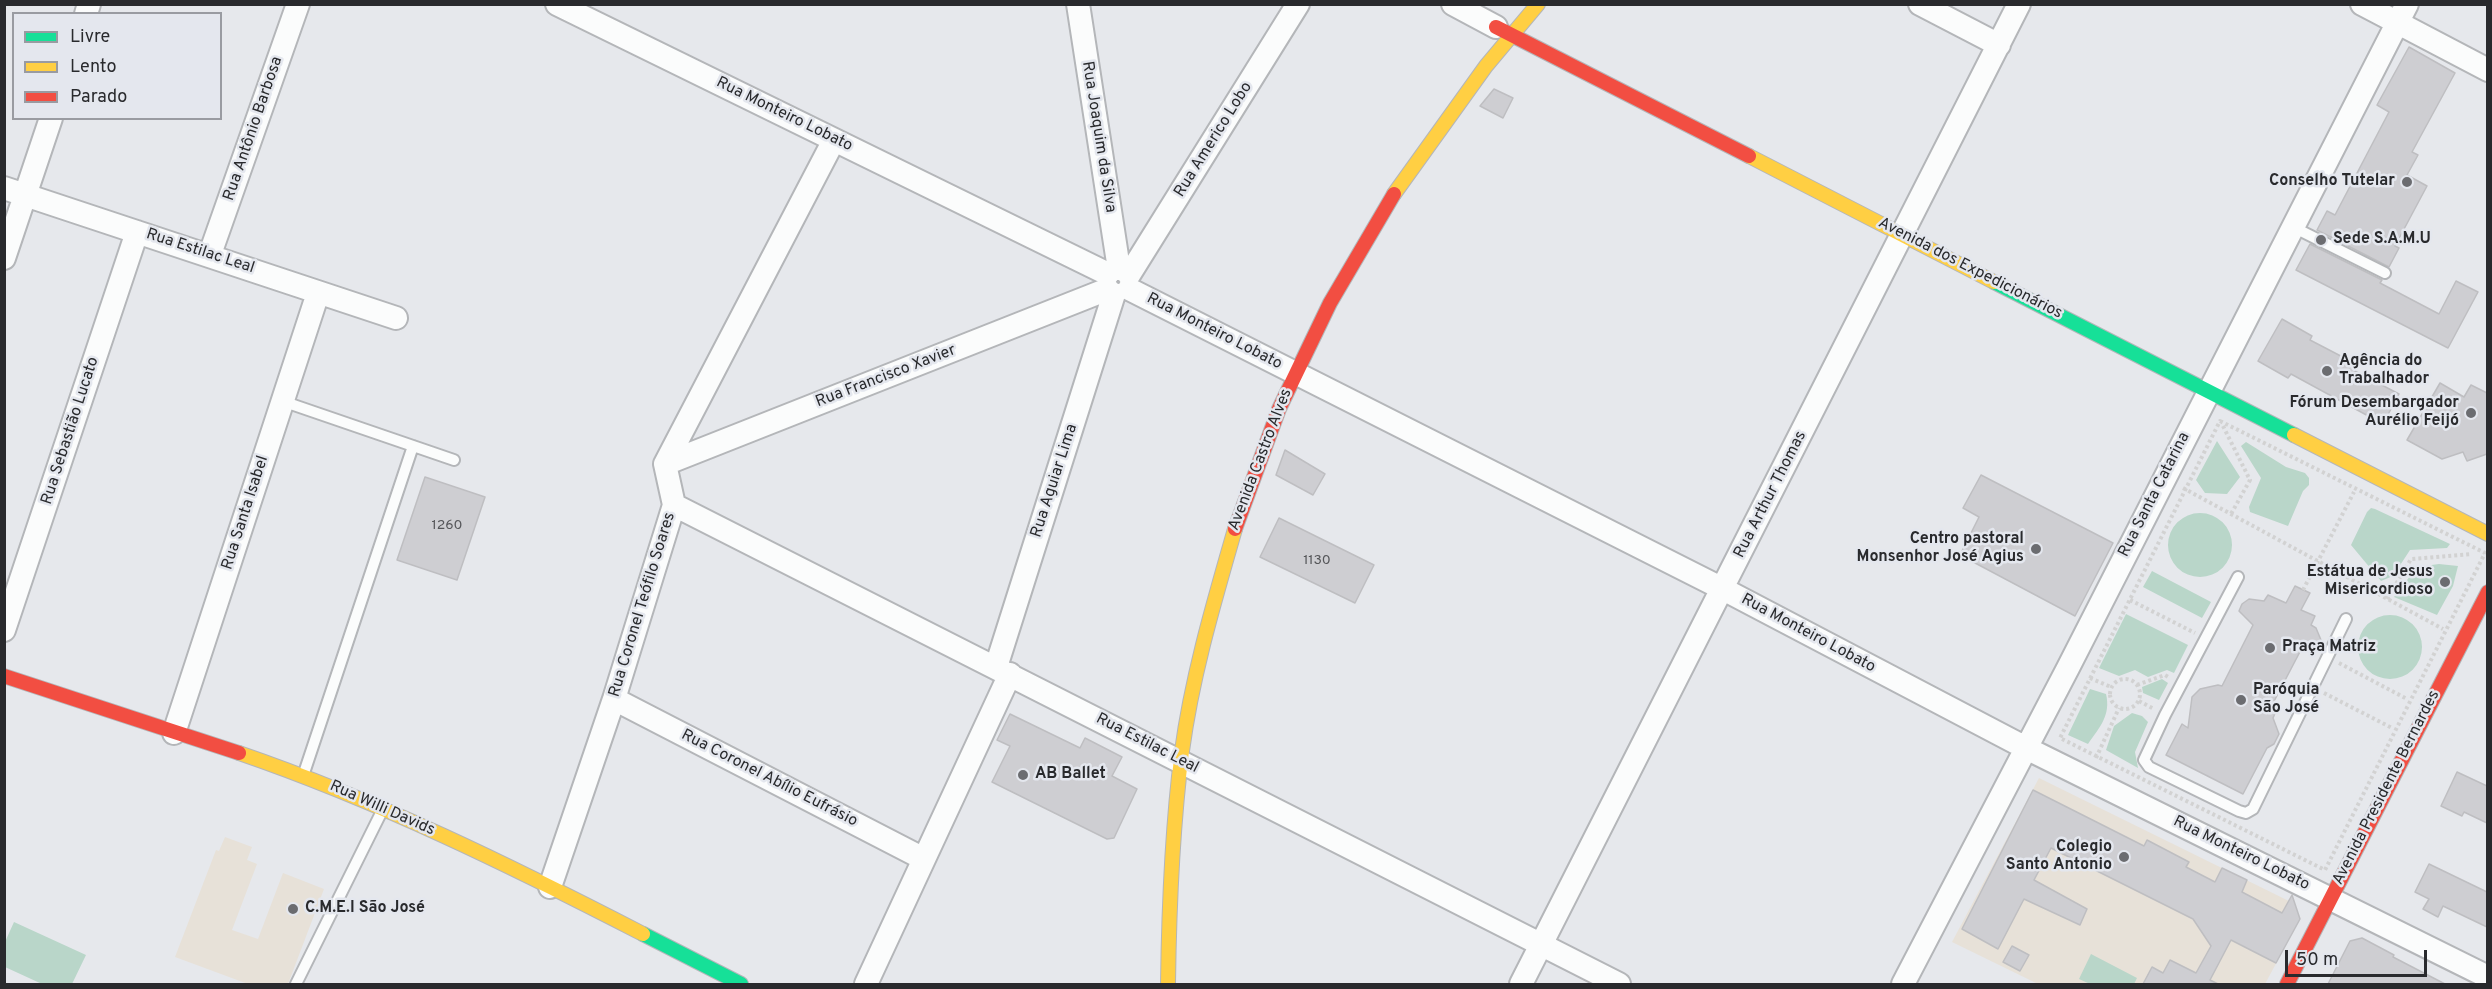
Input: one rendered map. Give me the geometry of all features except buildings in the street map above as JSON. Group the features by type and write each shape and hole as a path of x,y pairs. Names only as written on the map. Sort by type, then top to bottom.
{"main road":[{"name":"Avenida Castro Alves","path":"1168,984 1159,905 1169,755 1283,366 1367,226 1509,27 1539,4"},
{"name":"Avenida dos Expedicionários","path":"1509,27 1908,226 2487,534"},
{"name":"Avenida dos Expedicionários","path":"1591,59 1678,112 1848,190"},
{"path":"2365,471 2372,458"},
{"path":"1225,504 1240,510"},
{"name":"Avenida Presidente Bernardes","path":"2287,984 2341,903 2373,813 2487,592"},
{"name":"Rua Willi Davids","path":"4,676 303,775 384,808 550,887 741,984"}],"street":[{"name":"Rua Antônio Barbosa","path":"210,254 298,4"},
{"name":"Rua Monteiro Lobato","path":"557,4 1118,282 1723,590 2026,748 2487,977"},
{"name":"Rua Joaquim da Silva","path":"1078,4 1118,282"},
{"name":"Rua Americo Lobo","path":"1118,282 1298,4"},
{"name":"Avenida dos Expedicionários","path":"1453,4 1509,27"},
{"name":"Avenida dos Expedicionários","path":"1485,4 1509,27"},
{"path":"1920,4 1999,45"},
{"name":"Rua Arthur Thomas","path":"1521,984 2019,4"},
{"path":"2362,4 2402,14 2487,70"},
{"name":"Rua Santa Catarina","path":"1903,984 2068,668 2402,14"},
{"path":"4,258 15,191 50,120"},
{"path":"664,464 834,140"},
{"name":"Rua Estilac Leal","path":"15,191 210,254 396,318"},
{"name":"Rua Sebastião Lucato","path":"4,630 137,232"},
{"name":"Rua Francisco Xavier","path":"664,464 1118,282"},
{"name":"Rua Aguiar Lima","path":"866,984 924,859 1003,670 1118,282"},
{"name":"Rua Santa Isabel","path":"174,733 318,293"},
{"name":"Rua Coronel Teófilo Soares","path":"550,887 614,699 674,505 664,464"},
{"name":"Rua Estilac Leal","path":"674,505 1619,984"},
{"name":"Rua Coronel Abílio Eufrásio","path":"614,699 924,859"}],"lane":[{"path":"2293,227 2385,273"},
{"path":"282,402 454,460"},
{"path":"303,775 413,446"},
{"path":"2238,577 2145,753 2144,760 2149,767 2246,813 2253,809 2259,798 2346,619"},
{"path":"296,984 384,808"}],"path":[{"path":"2211,386 2220,421 2250,480 2231,514"},
{"path":"2220,421 2485,553"},
{"path":"2130,600 2220,421"},
{"path":"2164,477 2445,630"},
{"path":"2303,590 2356,488"},
{"path":"2387,598 2411,559 2485,553"},
{"path":"2373,813 2396,729 2429,704 2445,630 2485,553"},
{"path":"2107,589 2205,639"},
{"path":"2328,657 2429,704"},
{"path":"2068,668 2111,687"},
{"path":"2111,687 2123,679 2137,685 2165,675 2182,684"},
{"path":"2111,687 2111,700 2119,708 2128,710 2136,705 2140,695 2137,685"},
{"path":"2313,688 2396,729"},
{"path":"2085,777 2119,708"}],"shaded area":[{"path":"2039,778 2295,904 2300,919 2265,984 2038,984 1952,942"},
{"name":"C.M.E.I São José","path":"225,837 252,847 247,860 257,864 232,930 258,939 283,873 324,889 288,984 248,984 175,957 216,850 219,851"}],"green space":[{"path":"2217,441 2240,477 2227,494 2205,493 2196,480"},
{"path":"2246,442 2286,467 2305,473 2309,478 2309,485 2303,491 2288,526 2250,512 2249,507 2261,478 2241,446"},
{"path":"2371,508 2450,544 2447,548 2410,550 2393,576 2381,581 2351,545"},
{"path":"2200,513 2212,515 2223,522 2230,533 2232,545 2230,557 2223,568 2212,575 2200,577 2188,575 2177,568 2170,557 2168,545 2170,533 2177,522 2188,515"},
{"path":"2439,564 2458,566 2453,586 2437,615 2394,597 2417,567"},
{"path":"2152,571 2211,602 2202,618 2143,587"},
{"path":"2126,614 2188,645 2174,673 2167,670 2148,677 2135,670 2119,676 2099,668"},
{"path":"2390,615 2402,617 2413,624 2420,635 2422,647 2420,659 2413,670 2402,677 2390,679 2378,677 2367,670 2360,659 2358,647 2360,635 2367,624 2378,617"},
{"path":"2162,679 2168,683 2159,700 2143,693 2142,687"},
{"path":"2090,689 2106,694 2107,708 2106,715 2088,744 2068,735"},
{"path":"2132,713 2142,716 2148,722 2135,752 2138,768 2106,750 2114,726"},
{"path":"14,922 86,955 72,984 42,984 5,967 5,942"},
{"path":"2091,954 2137,978 2134,984 2090,984 2079,979"}],"traffic: fast":[{"path":"1994,282 2294,435"},
{"path":"643,934 741,984"}],"traffic: slow":[{"path":"1394,194 1486,66 1538,4"},
{"path":"1749,156 1994,282"},
{"path":"2294,435 2488,534"},
{"path":"1168,984 1176,809 1186,723 1198,667 1235,529"},
{"path":"239,753 394,813 643,934"}],"traffic: jam":[{"path":"1496,27 1749,156"},
{"path":"1235,529 1279,409 1330,303 1394,194"},
{"path":"2287,984 2488,592"},
{"path":"4,676 239,753"}],"place":[{"name":"Conselho Tutelar","path":"2407,182"},
{"name":"Sede S.A.M.U","path":"2321,240"},
{"name":"Agência do Trabalhador","path":"2327,371"},
{"name":"Fórum Desembargador Aurélio Feijó","path":"2471,413"},
{"name":"Centro pastoral Monsenhor José Agius","path":"2036,549"},
{"name":"Estátua de Jesus Misericordioso","path":"2445,582"},
{"name":"Praça Matriz","path":"2270,648"},
{"name":"Paróquia São José","path":"2241,700"},
{"name":"AB Ballet","path":"1023,775"},
{"name":"Colegio Santo Antonio","path":"2124,857"},
{"name":"C.M.E.I São José","path":"293,909"}]}
